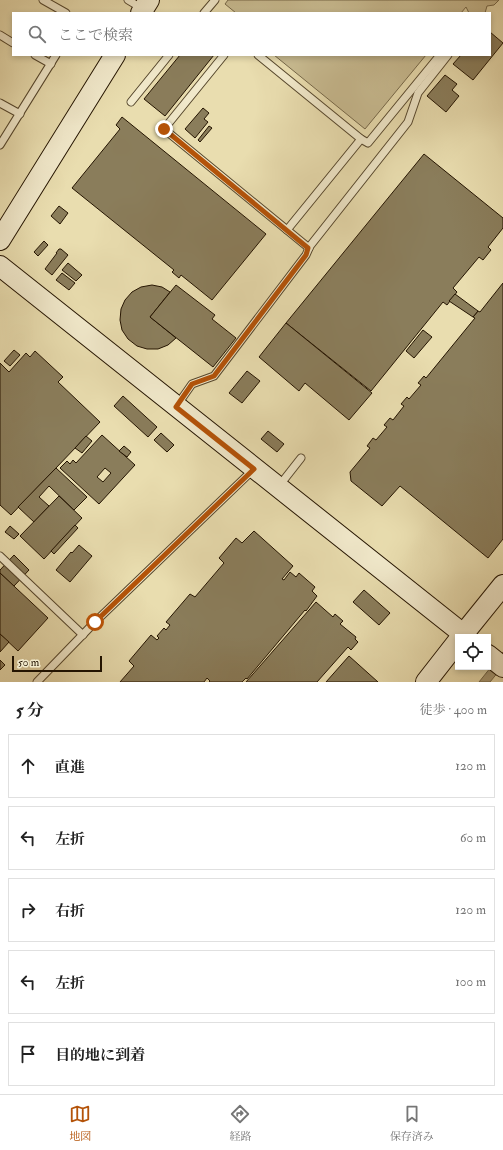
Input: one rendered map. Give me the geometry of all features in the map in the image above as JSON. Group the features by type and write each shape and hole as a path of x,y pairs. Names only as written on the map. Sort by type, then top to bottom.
{"street":[{"path":"0,240 114,56"},
{"path":"0,266 458,634"},
{"path":"464,634 503,585"},
{"path":"426,682 455,646"},
{"path":"491,657 503,667"}],"lane":[{"path":"43,0 64,12"},
{"path":"205,12 214,0"},
{"path":"0,35 12,42"},
{"path":"37,56 50,64"},
{"path":"0,145 55,56"},
{"path":"131,102 168,56"},
{"path":"223,56 164,129 308,248"},
{"path":"259,56 362,140 368,143 439,56"},
{"path":"176,407 192,384 214,376 301,261 308,248 408,122 418,93 447,56"},
{"path":"0,103 20,114"},
{"path":"287,230 362,140"},
{"path":"278,488 301,458"},
{"path":"37,682 83,635 254,469"},
{"path":"0,556 83,635"}],"shaded area":[{"path":"228,0 499,0 494,5 487,6 485,12 468,12 466,7 462,12 235,12 225,4"},
{"path":"275,56 425,56 365,129"},
{"path":"503,652 503,666 490,682 479,682 489,670 491,670 491,667"}],"building":[{"path":"491,33 503,43 473,80 453,64 460,56 491,56"},
{"path":"179,56 213,56 165,116 144,99"},
{"path":"445,75 457,84 452,90 459,96 446,112 427,96"},
{"path":"203,108 209,113 204,119 208,122 195,138 185,129"},
{"path":"122,117 266,234 212,300 181,275 179,278 172,272 174,270 72,188 120,129 116,125"},
{"path":"209,126 212,128 200,142 198,140"},
{"path":"424,154 503,218 503,228 488,247 491,250 483,260 479,257 453,288 457,292 447,305 443,302 371,391 286,323"},
{"path":"59,206 68,213 60,224 51,216"},
{"path":"44,241 48,245 38,256 34,252"},
{"path":"59,249 68,255 52,275 45,269"},
{"path":"68,263 82,275 76,281 62,270"},
{"path":"62,273 75,283 69,290 56,280"},
{"path":"503,283 503,539 488,558 400,486 382,506 351,481 350,472 370,448 367,446 373,438 376,440 387,427 384,425 390,418 393,420 404,406 401,404 407,397 409,399 421,385 418,383 424,376 426,378 475,318 473,317 478,311 480,312"},
{"path":"152,285 162,287 170,292 150,317 176,338 168,345 158,349 147,349 137,346 128,339 122,330 120,320 121,309 125,300 132,292 141,287"},
{"path":"176,285 215,315 212,319 236,338 213,367 150,317"},
{"path":"455,294 478,311 473,317 449,301"},
{"path":"286,323 372,393 349,420 305,383 299,391 259,357"},
{"path":"423,330 432,337 414,358 406,351"},
{"path":"14,350 20,355 10,366 4,361"},
{"path":"35,351 63,377 58,382 100,422 11,515 0,505 0,363 9,372 26,353 30,357"},
{"path":"247,371 260,381 242,403 229,393"},
{"path":"123,396 157,427 148,437 114,406"},
{"path":"268,431 284,444 277,452 261,439"},
{"path":"161,433 174,445 167,452 154,440"},
{"path":"102,435 135,465 99,504 60,468 67,461 70,464 73,460 76,463","holes":["105,468 111,473 103,482 97,477"]},
{"path":"86,436 92,441 82,453 75,448"},
{"path":"124,446 131,452 127,457 119,451"},
{"path":"56,468 87,497 74,510 49,486 39,497 49,506 34,522 18,507"},
{"path":"59,496 82,518 44,559 20,536"},
{"path":"75,525 78,528 54,554 51,551"},
{"path":"10,526 19,534 14,539 5,532"},
{"path":"254,531 293,566 282,579 284,580 290,572 296,577 299,573 315,587 312,591 317,596 306,611 305,610 247,679 246,678 242,682 209,682 210,681 207,678 204,682 120,682 134,666 129,661 151,635 157,640 159,638 157,636 164,628 166,630 170,625 166,622 190,594 195,597 224,563 219,558 236,538 242,543"},
{"path":"79,545 92,556 70,582 56,570"},
{"path":"14,555 29,570 14,586 0,573 0,570"},
{"path":"0,573 48,618 18,651 0,634"},
{"path":"364,590 390,613 379,625 353,602"},
{"path":"316,602 333,617 335,614 343,621 340,624 356,637 355,639 358,642 351,650 348,647 317,682 246,682"},
{"path":"0,634 9,642 0,652"},
{"path":"349,656 378,682 326,682"},
{"path":"0,660 5,665 0,670"}],"route":[{"path":"95,622 254,469 176,407 192,384 214,376 306,255 308,248 164,129"}]}
